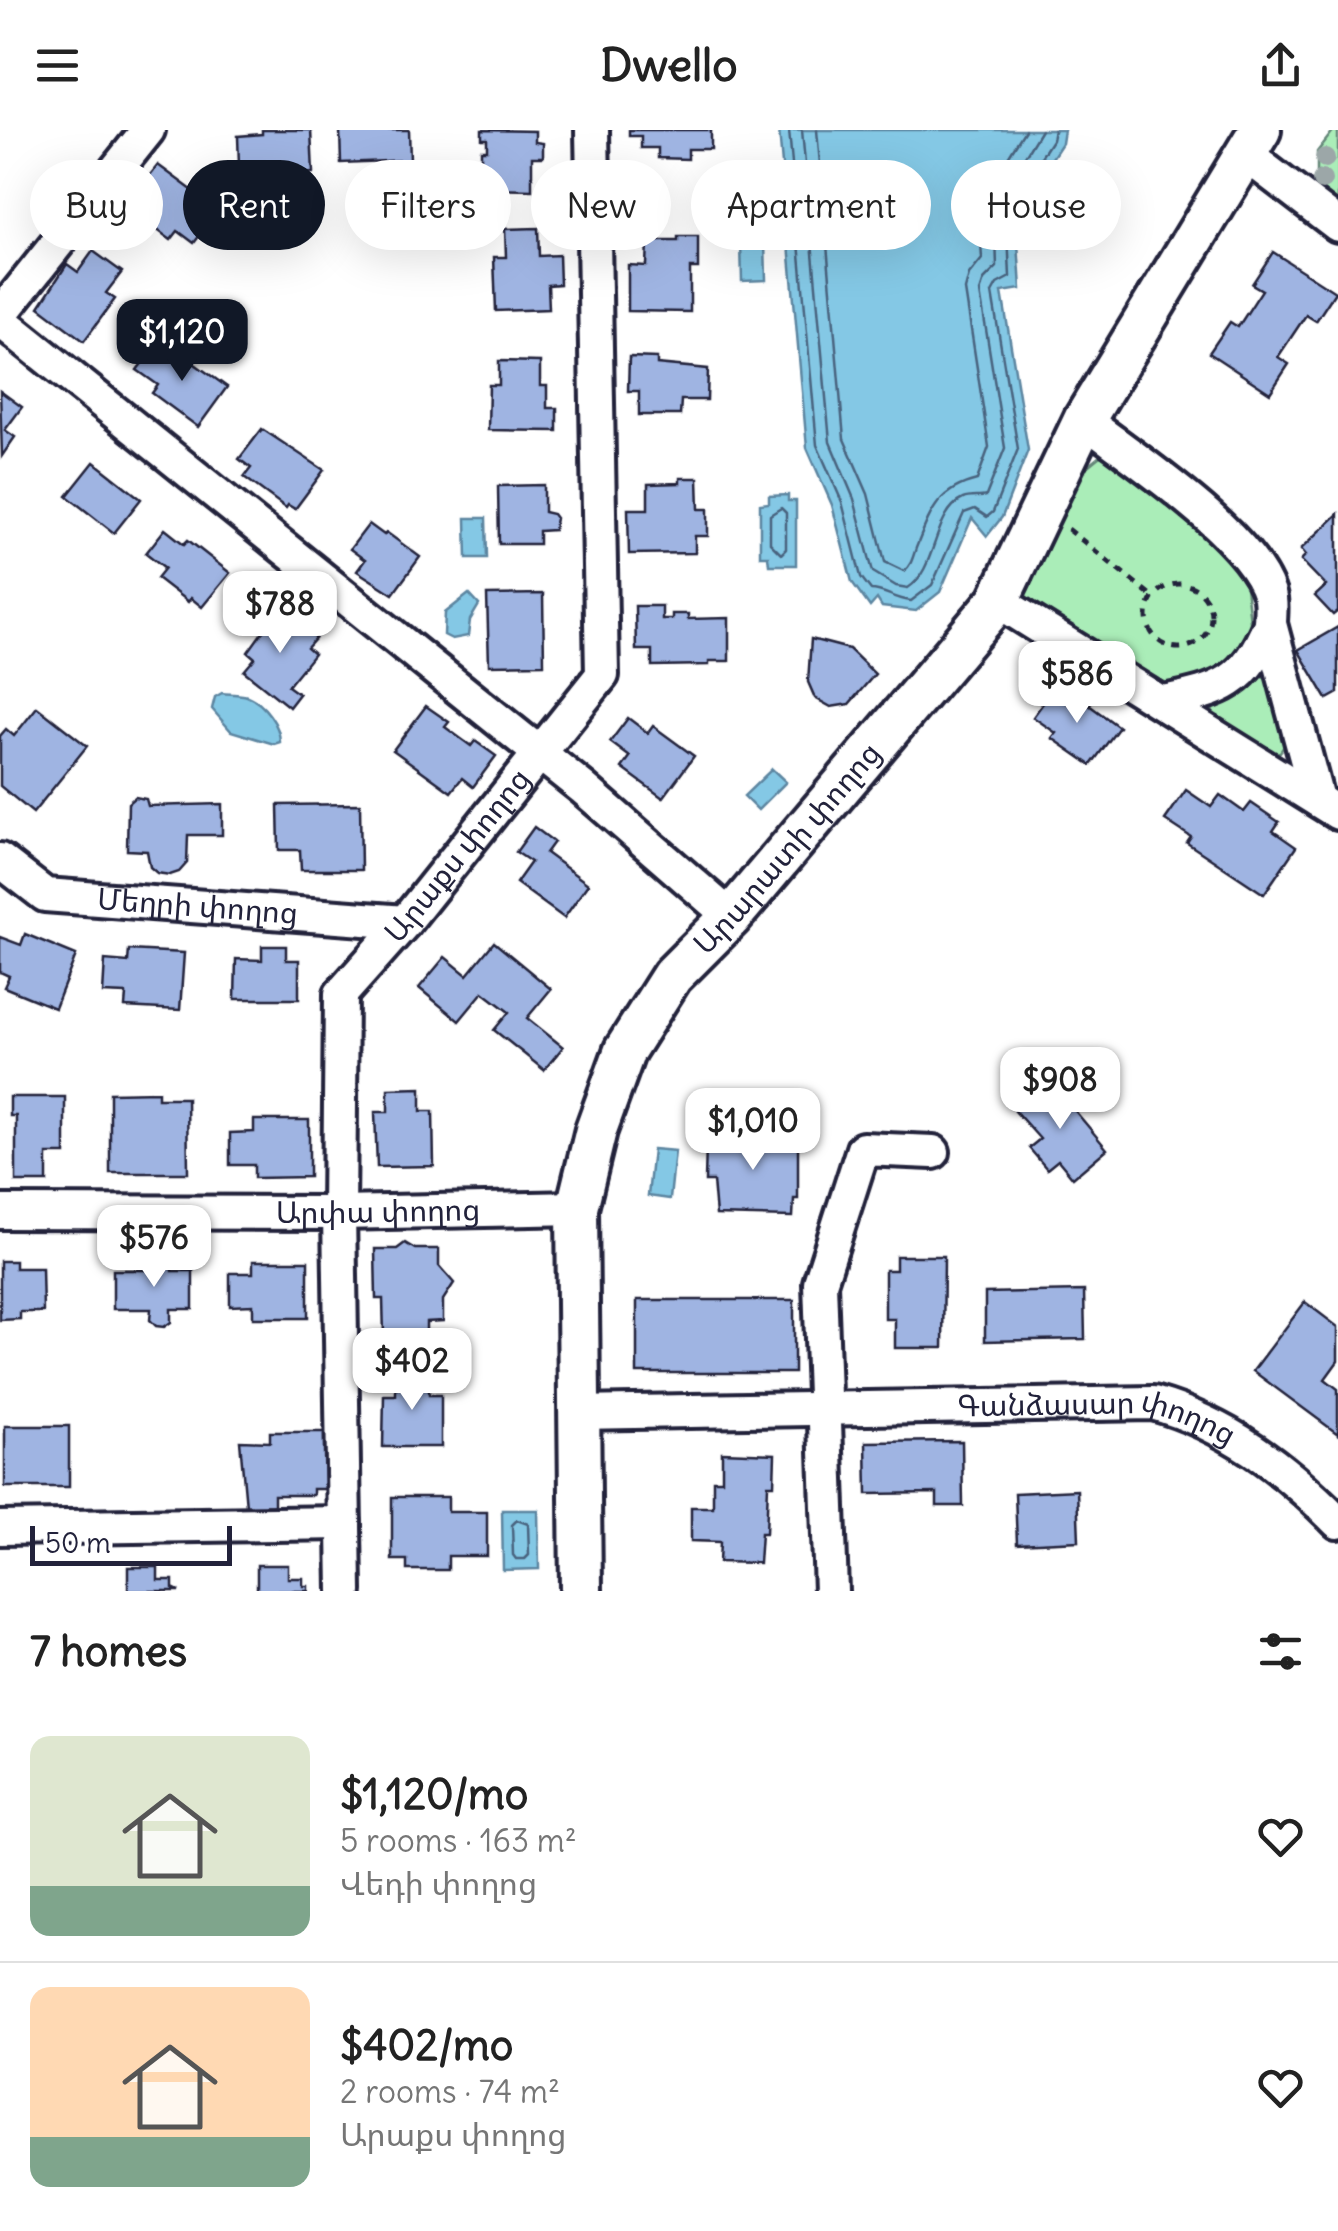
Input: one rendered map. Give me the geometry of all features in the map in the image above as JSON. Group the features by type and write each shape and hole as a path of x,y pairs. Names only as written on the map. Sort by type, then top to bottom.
{"street":[{"path":"148,130 0,317 541,756 731,917"},
{"name":"Արաքս փողոց","path":"345,1591 339,1213 341,994 541,756 602,675 592,130"},
{"name":"Արարատի փողոց","path":"582,1591 577,1208 596,1130 625,1050 672,976 731,917 998,601 1084,420 1248,158 1288,130"},
{"path":"1248,158 1338,225"},
{"path":"1084,420 1232,536 1259,573 1270,596 1270,624 1328,806"},
{"path":"998,601 1328,806"},
{"path":"1163,702 1203,694 1238,677 1257,655 1270,624"},
{"name":"Մեղրի փողոց","path":"0,860 46,895 405,922"},
{"path":"831,1591 820,1282 864,1149 932,1152"},
{"name":"Արփա փողոց","path":"0,1212 339,1213 577,1208"},
{"name":"Գանձասար փողոց","path":"577,1413 1152,1403 1202,1418 1240,1440 1280,1468 1338,1522"},
{"path":"0,1528 344,1523"}],"path":[{"path":"1041,510 1153,597"},
{"path":"1170,585 1191,586 1200,591 1211,609 1203,638 1184,648 1154,638 1147,618 1153,597 1170,585"}],"green space":[{"path":"1338,130 1338,205 1317,188 1317,152"},
{"path":"1100,456 1121,464 1228,553 1246,587 1251,630 1236,660 1202,681 1159,685 1030,608 1023,587 1078,474"},
{"path":"1260,670 1287,742 1280,752 1267,755 1215,719 1212,709"}],"water":[{"path":"779,130 1064,130 1062,143 1051,160 951,160 951,250 1018,250 1021,289 1002,292 1028,450 1002,517 987,536 972,518 940,592 916,611 882,607 877,599 870,607 852,582 832,505 807,448 790,250 931,250 931,160 782,160"},
{"path":"741,250 765,250 766,280 742,281"},
{"path":"788,495 788,501 796,501 796,565 769,565 768,556 760,556 760,504 769,503 769,496"},
{"path":"466,518 486,518 487,558 467,558"},
{"path":"469,594 479,605 470,620 468,636 452,639 444,635 445,613"},
{"path":"222,693 247,696 265,709 280,742 274,744 231,731 212,709 215,697"},
{"path":"772,769 786,782 758,810 744,796"},
{"path":"653,1149 675,1151 670,1199 648,1196"},
{"path":"502,1510 538,1510 539,1569 503,1570"}],"building":[{"path":"262,130 311,130 312,160 239,160 238,136 262,134"},
{"path":"340,130 409,130 410,160 341,163"},
{"path":"482,130 535,131 535,142 543,143 543,157 532,157 531,190 511,190 511,160 481,160 481,150 487,150 487,139 482,139"},
{"path":"629,130 711,130 711,149 688,149 688,159 658,158 658,148 641,148 641,136 629,136"},
{"path":"163,169 183,183 183,235 178,231 171,240 163,234"},
{"path":"531,228 531,250 539,250 539,256 559,255 560,284 548,285 549,309 496,311 494,257 506,257 506,250 511,250 511,229"},
{"path":"678,237 691,237 691,250 698,250 698,268 690,268 690,312 628,311 628,265 646,266 647,250 671,250 671,241 678,241"},
{"path":"93,251 122,272 106,293 115,299 84,341 39,307 67,264 78,272"},
{"path":"1273,252 1335,292 1316,321 1306,315 1278,357 1289,364 1270,393 1209,353 1230,322 1238,327 1262,290 1252,284"},
{"path":"157,344 177,359 181,354 227,387 198,427 152,393 158,385 137,370"},
{"path":"629,357 657,358 657,364 708,369 707,400 681,400 680,415 639,415 639,391 628,391"},
{"path":"499,361 540,362 540,386 547,386 547,408 557,408 557,431 488,430 489,385 499,385"},
{"path":"0,391 22,407 5,430 15,437 2,456"},
{"path":"262,429 324,470 295,509 288,505 286,508 244,477 251,468 239,459"},
{"path":"94,462 141,499 114,533 67,496"},
{"path":"680,478 698,478 699,509 708,509 708,536 695,536 695,553 629,554 628,509 648,509 648,484 680,483"},
{"path":"544,485 544,512 556,518 554,530 539,531 539,544 499,544 498,486"},
{"path":"1338,514 1338,611 1333,615 1315,596 1326,586 1301,560 1306,555 1301,549"},
{"path":"369,524 420,557 393,594 357,571 365,560 350,549"},
{"path":"165,529 184,544 188,540 230,573 202,607 191,598 188,602 157,578 165,568 146,553"},
{"path":"543,594 544,664 489,665 487,595"},
{"path":"635,606 662,606 662,619 672,619 672,614 688,614 688,619 729,618 729,661 652,666 652,650 636,650"},
{"path":"279,609 316,638 307,648 314,654 288,686 299,694 289,707 244,671 255,658 248,652"},
{"path":"1338,627 1338,693 1327,699 1298,650"},
{"path":"811,639 849,649 875,674 849,704 831,707 815,698 808,682"},
{"path":"1051,692 1070,705 1079,693 1119,727 1091,765 1052,738 1056,733 1033,717"},
{"path":"426,706 449,722 445,727 471,746 475,741 496,756 473,787 462,778 451,792 393,750"},
{"path":"37,707 87,746 33,813 0,786 0,736 6,729 14,736"},
{"path":"628,718 648,733 653,726 694,756 663,798 622,768 630,757 610,742"},
{"path":"1186,790 1211,807 1220,795 1244,812 1251,803 1279,822 1273,831 1296,847 1264,894 1187,843 1191,837 1165,820"},
{"path":"135,797 146,799 148,806 222,804 222,835 188,835 187,863 170,875 157,873 150,867 147,851 127,850 128,803"},
{"path":"360,804 361,870 301,870 300,850 279,850 278,805"},
{"path":"534,827 554,842 546,853 588,884 564,918 516,883 531,862 516,852"},
{"path":"25,934 76,955 55,1008 4,987 9,976 0,972 0,937 21,945"},
{"path":"494,942 551,989 527,1018 563,1047 544,1070 494,1030 509,1012 483,992 459,1021 419,988 445,957 467,975"},
{"path":"262,946 286,946 286,960 299,960 299,999 235,999 236,959 262,960"},
{"path":"129,950 184,953 180,1010 125,1007 126,994 103,993 105,960 128,962"},
{"path":"1050,1081 1107,1149 1073,1178 1058,1160 1047,1169 1029,1148 1040,1139 1015,1111"},
{"path":"421,1088 421,1111 433,1111 434,1166 377,1167 375,1112 388,1112 388,1089"},
{"path":"158,1092 158,1098 187,1098 188,1173 110,1173 110,1093"},
{"path":"10,1097 65,1097 65,1154 47,1154 47,1182 16,1182 16,1116 10,1116"},
{"path":"254,1120 309,1120 309,1177 254,1178 254,1165 230,1165 230,1133 254,1132"},
{"path":"762,1126 768,1134 789,1134 789,1142 798,1142 798,1199 794,1199 793,1217 716,1215 713,1181 705,1181 706,1144 722,1144 722,1139 716,1139 716,1130"},
{"path":"405,1243 415,1249 439,1249 439,1266 454,1283 443,1300 443,1321 426,1322 426,1336 384,1336 383,1299 376,1299 375,1249 397,1249"},
{"path":"155,1255 171,1257 172,1271 193,1271 193,1309 171,1309 171,1322 164,1327 150,1320 151,1309 113,1309 113,1270 150,1270"},
{"path":"896,1256 944,1256 943,1348 895,1348 895,1319 885,1319 885,1270 896,1270"},
{"path":"0,1261 15,1261 15,1268 42,1268 43,1312 20,1312 20,1319 0,1320"},
{"path":"253,1261 308,1261 308,1318 253,1318 253,1305 230,1306 230,1273 253,1273"},
{"path":"1084,1291 1085,1339 985,1341 985,1293"},
{"path":"637,1300 794,1300 794,1373 637,1373"},
{"path":"1305,1302 1338,1327 1338,1361 1325,1379 1338,1389 1338,1434 1253,1371"},
{"path":"396,1371 429,1371 429,1395 441,1395 441,1447 383,1447 384,1395 396,1395"},
{"path":"5,1426 69,1426 69,1487 5,1487"},
{"path":"270,1432 326,1432 326,1489 313,1489 313,1495 274,1495 274,1516 247,1517 240,1441 270,1442"},
{"path":"962,1441 963,1506 937,1506 937,1493 867,1494 866,1442"},
{"path":"722,1452 775,1454 774,1485 768,1485 766,1533 761,1533 759,1563 719,1562 720,1542 691,1541 691,1507 713,1507 713,1480 722,1480"},
{"path":"1077,1490 1079,1541 1017,1544 1015,1493"},
{"path":"392,1497 448,1497 448,1512 487,1512 487,1556 448,1556 448,1570 407,1570 407,1560 392,1560"},
{"path":"257,1565 288,1565 288,1578 303,1578 308,1591 257,1591"},
{"path":"128,1567 158,1567 158,1580 173,1580 173,1588 179,1591 128,1591"}]}
